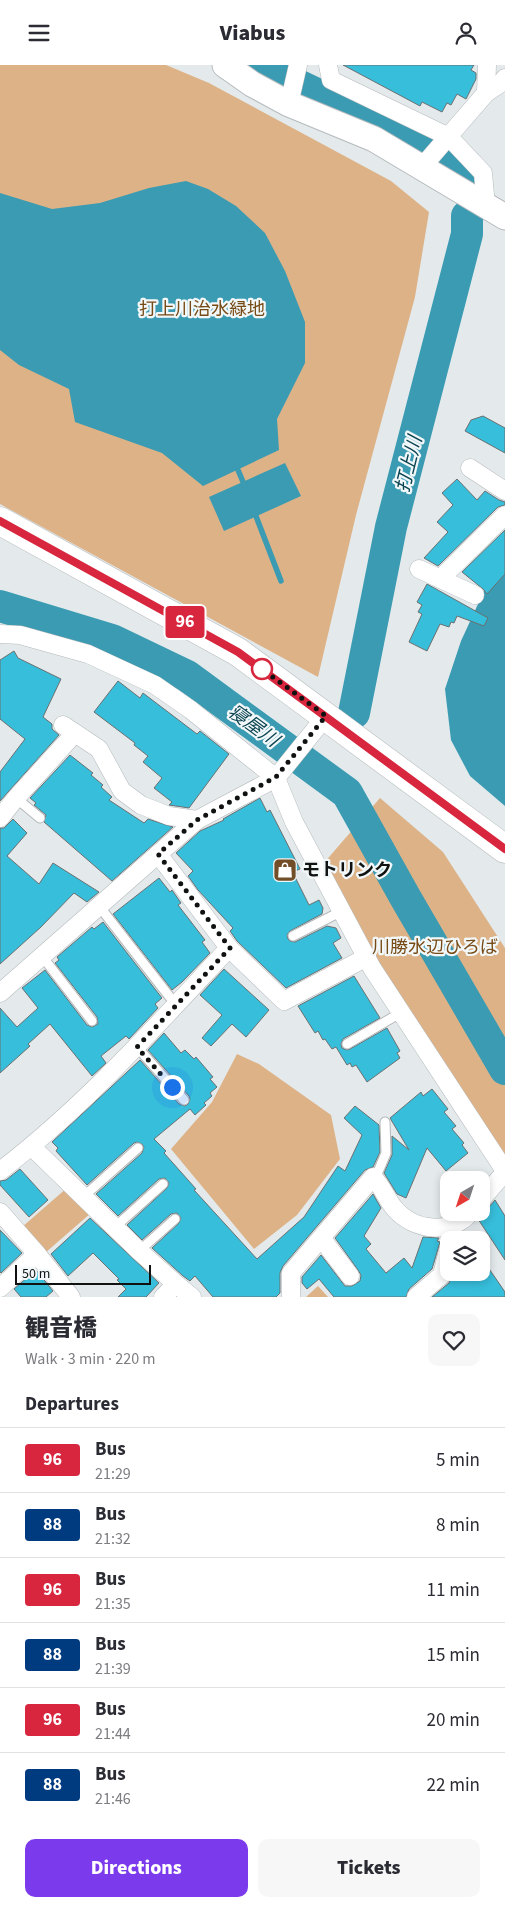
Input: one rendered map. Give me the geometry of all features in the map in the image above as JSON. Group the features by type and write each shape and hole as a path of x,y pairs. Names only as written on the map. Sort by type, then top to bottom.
{"main road":[{"path":"0,521 238,652 505,849"}],"street":[{"path":"224,65 289,104 374,139 496,211"},
{"path":"328,65 331,80 449,137 483,173 496,211"},
{"path":"485,66 486,93"},
{"path":"289,104 297,67"},
{"path":"422,167 486,93 505,78"},
{"path":"470,467 505,491"},
{"path":"440,579 505,515"},
{"path":"419,569 475,595"},
{"path":"0,633 20,635 88,654 155,685 191,710 276,777 294,822 367,957 505,1171 490,1189"},
{"path":"0,993 197,820 276,777 326,716"},
{"path":"0,819 69,729 99,749 122,791 141,805 169,816 197,820"},
{"path":"158,854 230,948 284,1001 367,957"},
{"path":"0,1171 32,1147 137,1047 230,948"},
{"path":"32,1147 139,1251 192,1297"},
{"path":"291,1297 291,1273 374,1177 395,1209 408,1219 422,1226 446,1231"},
{"path":"0,1212 71,1297"},
{"path":"454,1231 462,1221"},
{"path":"322,1239 350,1276"},
{"path":"0,1287 37,1254"},
{"path":"416,1297 440,1277"},
{"path":"163,1297 176,1284"}],"lane":[{"path":"16,798 40,817"},
{"path":"99,906 176,1005"},
{"path":"293,936 342,911"},
{"path":"42,956 92,1021"},
{"path":"347,1043 402,1013"},
{"path":"137,1047 184,1100"},
{"path":"375,1179 386,1153 385,1122"},
{"path":"83,1197 138,1148"},
{"path":"115,1227 164,1184"},
{"path":"139,1251 174,1219"}],"green space":[{"name":"打上川治水緑地","path":"0,65 166,65 209,83 391,181 429,212 415,297 356,515 318,677 0,504"},
{"name":"川勝水辺ひろば","path":"380,798 443,852 505,948 505,1161 377,964 323,864"},
{"path":"237,1054 259,1064 331,1115 340,1159 297,1215 254,1249 171,1149 212,1102"},
{"path":"68,1187 91,1213 45,1253 22,1227"},
{"path":"318,1286 328,1297 306,1297"}],"water":[{"path":"186,181 208,189 236,206 265,233 285,271 305,322 305,363 277,419 279,450 203,486 162,453 75,422 69,389 19,365 0,350 0,193 52,209 100,203 149,188"},
{"path":"285,463 301,496 224,531 209,497"},
{"path":"505,574 505,806 470,776 451,740 445,689 461,641 484,591"}],"building":[{"path":"343,65 474,65 471,70 476,73 476,79 466,99 457,94 451,105 447,103 442,112 422,102 420,106"},
{"path":"483,416 505,428 505,453 465,431 471,420"},
{"path":"457,479 477,500 485,491 505,502 505,505 498,507 438,566 424,558 448,532 437,522 453,505 442,493"},
{"path":"505,530 505,574 487,594 462,572"},
{"path":"427,584 488,618 484,626 457,616 454,623 451,622 449,627 440,624 427,651 409,642 422,614 418,612 422,605 417,602"},
{"path":"14,651 18,658 61,679 43,717 52,724 52,729 59,735 0,801 0,772 25,739 0,719 0,660"},
{"path":"118,681 140,698 143,693 197,734 200,731 229,754 189,808 169,805 172,802 154,788 162,778 143,762 148,756 134,745 135,743 94,712"},
{"path":"70,755 93,773 91,775 103,785 101,787 112,797 109,800 144,823 148,819 173,827 112,881 44,822 46,815 34,805 36,803 30,798"},
{"path":"260,798 267,812 270,810 300,869 295,871 297,874 294,875 309,905 319,900 323,908 322,914 290,931 287,935 288,939 295,942 327,926 336,928 341,938 333,943 342,958 286,988 237,941 230,931 233,928 198,890 188,876 193,871 176,853 200,831 224,820"},
{"path":"13,819 27,833 7,856 39,884 53,863 99,892 87,902 74,893 41,927 0,964 0,828 4,828"},
{"path":"159,878 170,892 172,890 181,903 178,905 205,940 202,942 210,953 172,990 113,914"},
{"path":"103,922 162,998 155,1004 158,1008 129,1039 126,1036 101,1056 106,1063 92,1076 50,1024 28,1044 30,1046 0,1073 0,1008 17,1027 38,1008 22,988 45,970 87,1025 92,1027 98,1024 97,1017 55,963 59,960 57,957 92,927 94,929"},
{"path":"224,969 269,1010 246,1037 232,1024 211,1046 202,1038 222,1015 200,995"},
{"path":"354,976 380,1018 343,1039 342,1048 350,1049 387,1028 400,1051 397,1053 400,1058 367,1082 356,1065 352,1067 350,1063 347,1065 336,1047 332,1049 325,1039 323,1040 318,1031 315,1033 298,1006"},
{"path":"164,1033 181,1053 185,1050 194,1059 196,1057 213,1077 210,1079 217,1087 210,1093 212,1096 204,1103 206,1105 195,1115 190,1109 154,1139 196,1189 194,1190 257,1259 304,1217 338,1166 345,1171 362,1135 344,1118 355,1106 379,1125 380,1152 373,1167 365,1170 283,1266 280,1273 280,1293 276,1297 213,1297 195,1276 190,1281 183,1276 152,1248 179,1223 181,1218 177,1213 171,1214 142,1240 127,1225 167,1188 169,1183 165,1178 159,1179 118,1216 96,1194 142,1153 144,1147 142,1144 134,1143 87,1185 56,1151 58,1148 52,1142 140,1060 179,1104 185,1106 188,1104 189,1096 148,1050"},
{"path":"432,1089 448,1109 444,1112 456,1126 452,1129 464,1143 462,1145 468,1153 446,1171 427,1148 406,1198 397,1194 384,1173 392,1155 392,1136 409,1150 390,1118 421,1092 423,1096"},
{"path":"20,1169 48,1200 29,1217 0,1185 0,1181 6,1180"},
{"path":"373,1194 381,1208 364,1236 371,1244 366,1249 386,1273 404,1258 412,1268 423,1237 439,1238 437,1241 440,1242 432,1269 409,1289 406,1297 334,1297 319,1279 307,1289 302,1283 302,1277 321,1255 345,1286 352,1286 360,1281 361,1275 335,1238"},
{"path":"495,1200 505,1216 505,1260 490,1237 490,1231 486,1231 479,1221 490,1221 490,1206"},
{"path":"90,1218 159,1283 146,1297 118,1297 126,1289 117,1280 119,1279 93,1253 68,1276 51,1254"},
{"path":"0,1230 22,1253 1,1273 0,1272"},
{"path":"36,1270 53,1291 46,1297 21,1297 14,1289"},
{"path":"490,1270 505,1292 505,1297 432,1297 450,1281 490,1281"}],"waterway":[{"name":"打上川","path":"264,65 279,76 419,143"},
{"name":"打上川","path":"446,164 466,180 466,186"},
{"name":"打上川","path":"354,713 391,527 467,234 467,216"},
{"path":"238,470 246,489"},
{"path":"254,511 281,581"},
{"name":"寝屋川","path":"0,606 112,640 187,676 347,793 505,1069"}],"bus line":[{"name":"96","path":"0,521 238,652 505,849"}],"place":[{"name":"モトリンク","path":"285,870"}],"route":[{"path":"172,1087 137,1047 230,948 158,854 197,820 276,777 326,716 262,669"}]}
